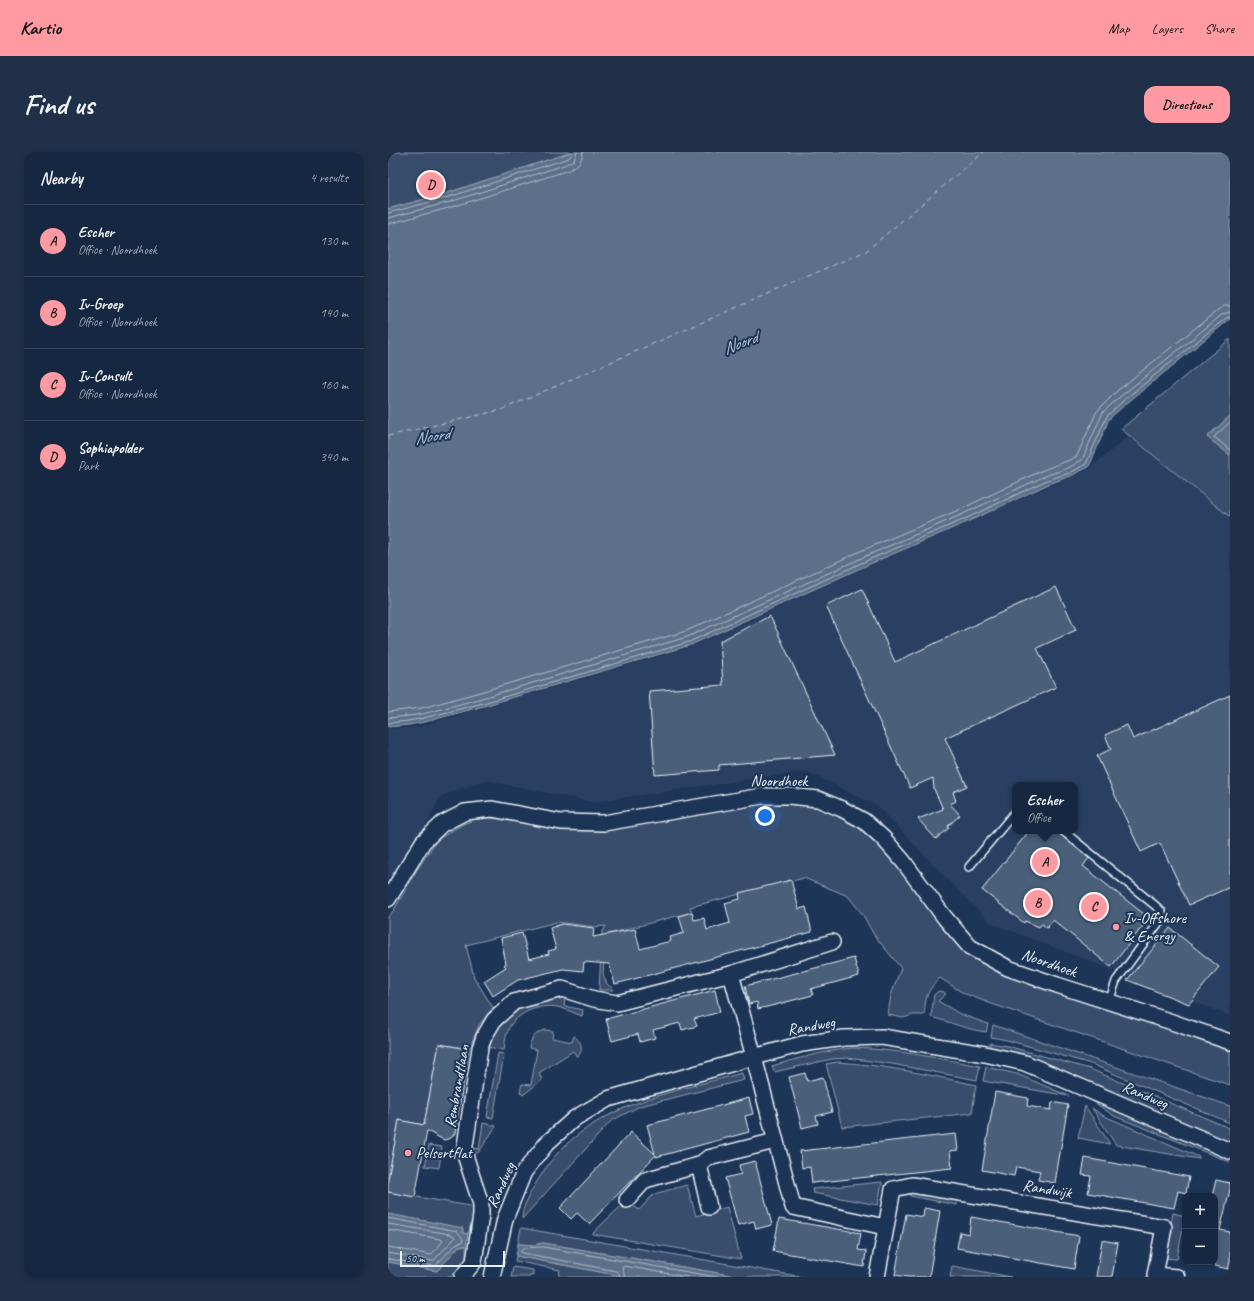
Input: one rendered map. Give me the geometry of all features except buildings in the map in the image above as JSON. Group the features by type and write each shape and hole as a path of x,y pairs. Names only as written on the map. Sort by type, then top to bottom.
{"street":[{"name":"Noordhoek","path":"388,899 423,842 442,824 465,812 492,809 561,822 604,823 762,796 789,796 818,800 842,809 864,821 883,838 903,861 945,918 970,947 1008,968 1109,1002 1169,1020 1230,1042"},
{"name":"Rembrandtlaan","path":"462,1277 474,1262 482,1215 481,1204 464,1152 480,1048 484,1037 494,1020 514,1002 548,993 562,990 594,999 617,1003 731,974 832,942"},
{"path":"731,974 793,1207 885,1227"},
{"name":"Randweg","path":"492,1277 502,1236 504,1219 524,1172 547,1143 575,1118 608,1098 809,1043 844,1038 882,1037 985,1054 1025,1063 1230,1151"},
{"path":"627,1200 645,1180 699,1165 708,1158 775,1141"},
{"path":"699,1165 709,1207"},
{"name":"Randwijk","path":"876,1277 893,1189 912,1185 1164,1227 1155,1275 1177,1277"}],"lane":[{"path":"969,867 1012,816"},
{"path":"1067,834 1162,912 1163,917 1116,981 1109,1002"}],"shaded area":[{"path":"388,152 572,152 447,193 388,209"},
{"path":"1230,339 1230,416 1207,437 1230,455 1230,517 1121,429"},
{"path":"1128,436 1230,517 1230,1016 991,923 879,807 806,771 593,802 485,780 441,796 412,853 388,883 388,729 418,727 691,647 1016,499 1017,500 1088,470"},
{"path":"759,802 787,802 818,806 840,814 864,828 890,851 968,952 999,972 1112,1008 1230,1049 1230,1085 989,1003 963,993 940,978 929,991 925,1003 924,1015 913,1015 903,1018 888,1015 891,995 901,968 874,935 863,915 848,896 804,878 690,907 692,912 608,934 606,936 603,974 607,984 614,990 599,990 602,933 606,926 595,927 557,922 466,945 474,977 493,1008 479,1025 469,1049 439,1044 424,1125 399,1120 388,1179 388,917 394,910 416,871 437,840 461,825 480,817 568,825"},
{"path":"940,991 946,994 938,1001 960,1014 988,1024 986,1032 931,1017 934,995"},
{"path":"554,997 565,997 564,1006 583,1010 582,1016 551,1006 531,1010 519,1016 510,1026 504,1050 488,1047 500,1024 515,1010"},
{"path":"993,1025 1230,1106 1230,1123 1091,1064 1007,1040 991,1037"},
{"path":"545,1030 553,1031 552,1038 572,1042 574,1036 579,1040 581,1051 577,1057 573,1051 539,1073 542,1080 523,1095 520,1092 522,1084 531,1085 537,1050 529,1048 530,1044 536,1034"},
{"path":"990,1043 1007,1046 1090,1069 1229,1128 1230,1144 990,1048"},
{"path":"852,1048 900,1052 980,1066 977,1080 892,1064 848,1058 832,1059 774,1072 772,1066 812,1055"},
{"path":"498,1053 504,1054 493,1118 487,1117"},
{"path":"837,1062 890,1068 976,1085 972,1113 842,1127 826,1064"},
{"path":"986,1067 1017,1074 1069,1096 983,1081"},
{"path":"742,1073 744,1080 640,1106 611,1121 522,1219 525,1204 530,1194 556,1155 577,1135 601,1119 655,1097"},
{"path":"1085,1096 1230,1158 1230,1162 1114,1116"},
{"path":"1085,1106 1110,1144 1078,1138"},
{"path":"1092,1108 1102,1115 1199,1157 1199,1159 1116,1145"},
{"path":"483,1123 496,1126 479,1152 474,1154 470,1148 479,1149"},
{"path":"429,1145 442,1147 439,1168 425,1166"},
{"path":"882,1182 878,1205 813,1193 812,1189"},
{"path":"687,1185 696,1216 727,1207 741,1259 592,1234 625,1202 630,1203 639,1210 654,1194"},
{"path":"911,1189 958,1199 957,1205 910,1196"},
{"path":"388,1192 476,1207 468,1234 462,1233 451,1226 388,1214"},
{"path":"1173,1213 1182,1215 1182,1232 1177,1259 1164,1258"},
{"path":"521,1228 803,1277 741,1277 543,1243 534,1245 518,1244"},
{"path":"459,1246 466,1246 466,1260 451,1277 388,1277 388,1262 437,1271"},
{"path":"516,1256 626,1277 559,1277 560,1270 515,1261"},
{"path":"952,1266 1011,1277 950,1277"},
{"path":"513,1267 533,1270 533,1275 531,1274 530,1277 511,1277"}],"water":[{"name":"Noord","path":"572,152 1230,152 1230,319 1109,419 1089,467 1071,476 1049,484 691,645 425,722 388,727 388,209 447,193"},
{"path":"1230,416 1230,455 1207,437"},
{"path":"388,1214 463,1228 463,1233 468,1234 466,1246 459,1246 437,1271 388,1262"},
{"path":"543,1243 741,1277 626,1277 516,1256 518,1244 534,1245"}],"ferry route":[{"path":"388,436 501,410 866,251 984,152"}],"place":[{"name":"Sophiapolder","path":"431,185"},
{"name":"Escher","path":"1045,862"},
{"name":"Iv-Groep","path":"1038,903"},
{"name":"Iv-Consult","path":"1094,907"},
{"name":"Iv-Offshore & Energy","path":"1116,927"},
{"name":"Pelsertflat","path":"408,1153"}]}
